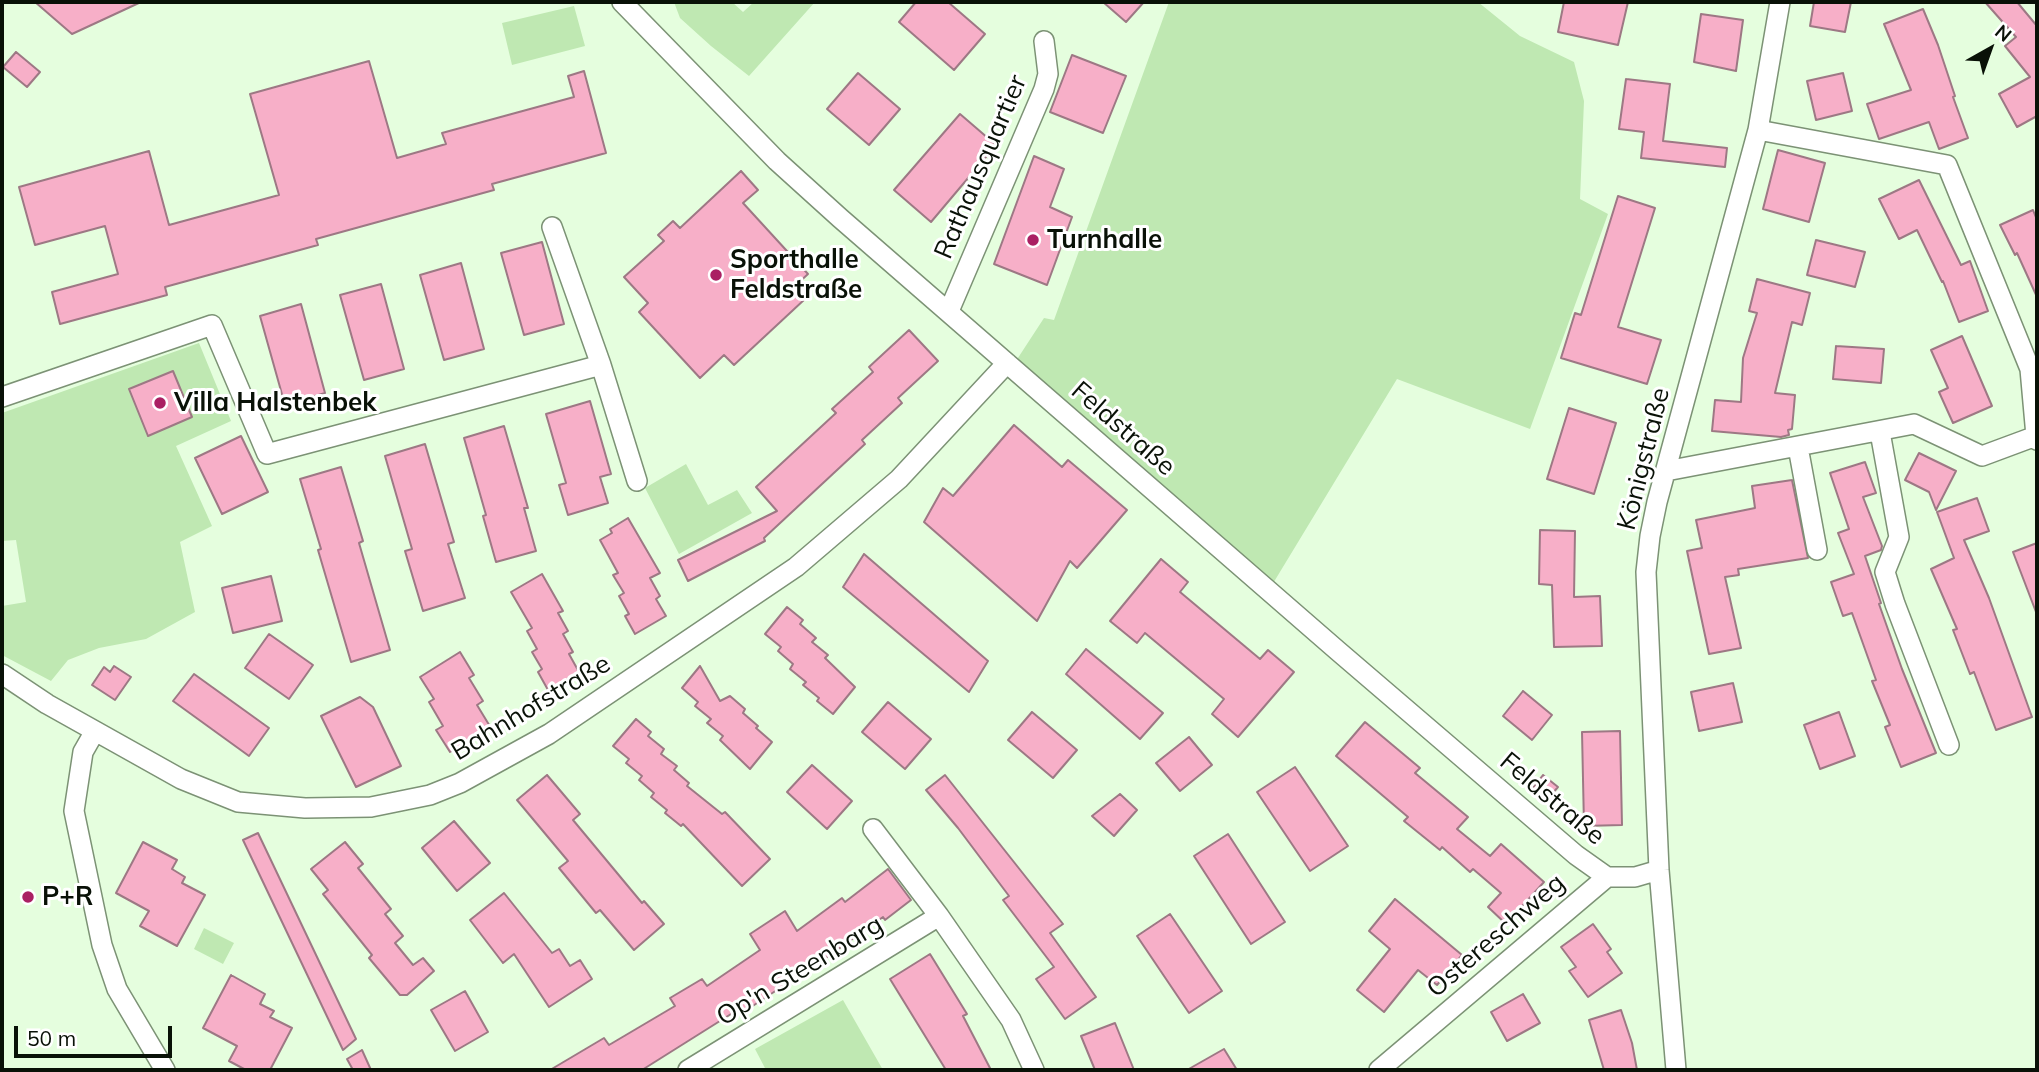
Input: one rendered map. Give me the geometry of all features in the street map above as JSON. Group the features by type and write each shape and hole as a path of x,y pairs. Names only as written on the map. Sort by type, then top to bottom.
{"street":[{"name":"Feldstraße","path":"622,2 777,161 1555,837 1607,877"},
{"name":"Königstraße","path":"1676,1070 1659,870 1646,572 1650,536 1666,471 1758,130 1780,2"},
{"name":"Rathausquartier","path":"949,311 1044,89 1048,74 1044,41"},
{"path":"1666,471 1914,424 1982,456 2037,438 2030,369 1947,165 1845,154 1758,130"},
{"path":"552,227 601,365 637,481"},
{"path":"2,397 212,325 267,454 601,365"},
{"name":"Bahnhofstraße","path":"2,674 47,704 181,779 238,802 305,808 371,807 430,795 460,783 527,747 796,567 899,479 1007,363"},
{"path":"1880,432 1899,537 1885,572 1949,745"},
{"path":"1798,447 1817,550"},
{"path":"95,731 83,752 74,811 102,945 117,989 165,1070"},
{"path":"873,829 939,916 1011,1020 1034,1070"},
{"name":"Ostereschweg","path":"1379,1070 1607,877 1635,877 1659,870"},
{"name":"Op'n Steenbarg","path":"688,1070 939,916"}],"green space":[{"path":"674,2 732,2 743,12 754,2 815,2 749,76 680,18"},
{"path":"1169,2 1478,2 1520,36 1574,62 1584,101 1580,199 1608,214 1530,429 1397,379 1269,590 1014,364 1044,318 1054,320"},
{"path":"574,6 585,46 512,65 502,23"},
{"path":"199,343 231,421 176,446 212,526 180,542 195,612 146,639 99,648 68,660 51,681 2,655 2,606 26,602 16,540 2,541 2,413"},
{"path":"686,464 708,505 737,490 752,513 679,554 645,488"},
{"path":"204,928 234,943 223,964 194,949"},
{"path":"843,1000 883,1070 766,1070 755,1049"}],"building":[{"path":"35,2 141,2 72,34"},
{"path":"916,2 948,2 985,34 954,70 899,22"},
{"path":"1103,2 1144,2 1126,22"},
{"path":"1564,2 1628,2 1618,45 1558,32"},
{"path":"1814,2 1851,2 1845,32 1810,26"},
{"path":"1985,2 2017,2 2037,26 2037,116 2017,127 1999,94 2030,77 2005,46 2016,37"},
{"path":"1923,9 1938,45 1968,138 1939,149 1929,122 1879,139 1867,104 1911,90 1884,24"},
{"path":"1701,14 1743,20 1736,71 1694,62"},
{"path":"16,52 40,72 27,87 3,67"},
{"path":"1072,55 1126,76 1103,133 1050,112"},
{"path":"369,61 397,158 446,144 442,133 574,97 568,76 584,71 606,153 492,184 494,190 316,239 318,245 165,287 167,295 60,324 52,292 118,274 105,226 35,245 19,187 149,151 169,225 279,195 250,94"},
{"path":"858,73 900,109 869,145 827,109"},
{"path":"1843,73 1852,111 1816,120 1807,81"},
{"path":"1626,79 1670,84 1663,141 1727,148 1725,167 1641,158 1644,132 1619,129"},
{"path":"960,114 996,145 931,222 894,190"},
{"path":"1778,150 1825,163 1809,222 1763,209"},
{"name":"Turnhalle","path":"1034,156 1064,169 1050,207 1072,217 1047,285 994,264"},
{"name":"Sporthalle Feldstraße","path":"741,171 758,190 743,203 808,274 794,287 805,299 734,365 724,355 700,378 639,312 648,303 624,277 664,241 658,235 673,221 680,228"},
{"path":"1919,180 1961,265 1970,261 1988,311 1959,322 1943,281 1917,230 1899,239 1879,199"},
{"path":"1618,196 1655,208 1618,327 1661,340 1647,384 1561,358 1575,313 1581,315"},
{"path":"2033,210 2037,220 2037,297 2017,253 2015,255 2000,225"},
{"path":"1816,240 1865,252 1855,287 1807,275"},
{"path":"542,242 564,324 524,335 501,253"},
{"path":"461,263 484,349 444,360 420,275"},
{"path":"1757,279 1810,293 1802,325 1792,322 1775,393 1795,395 1792,429 1788,430 1789,435 1781,437 1712,431 1715,400 1741,402 1743,358 1757,313 1749,311"},
{"path":"381,284 404,369 364,380 340,295"},
{"path":"301,304 325,393 285,405 260,316"},
{"path":"909,330 938,361 898,398 902,403 862,440 865,444 764,538 765,541 688,581 678,560 777,511 756,487 836,413 832,409 873,372 869,367"},
{"path":"1962,336 1992,406 1953,423 1939,392 1948,388 1931,350"},
{"path":"1836,346 1884,349 1881,383 1833,379"},
{"name":"Villa Halstenbek","path":"173,371 192,417 148,436 129,389"},
{"path":"590,401 611,474 600,477 608,503 568,515 559,485 566,483 546,414"},
{"path":"1569,408 1616,423 1594,494 1547,479"},
{"path":"1014,425 1062,467 1068,460 1127,510 1077,568 1070,561 1037,621 924,522 943,488 953,496"},
{"path":"504,426 528,508 524,508 536,551 496,562 464,438"},
{"path":"241,436 268,492 222,514 195,458"},
{"path":"425,444 454,542 448,544 465,598 423,611 405,551 412,549 385,456"},
{"path":"1919,453 1956,471 1936,510 1929,492 1905,480"},
{"path":"1865,462 1876,493 1863,497 1882,546 1881,550 1865,556 1902,669 1936,753 1901,767 1885,727 1890,725 1872,681 1876,680 1852,613 1843,616 1831,582 1854,574 1838,533 1849,529 1830,473"},
{"path":"341,467 363,541 359,543 390,650 351,662 300,479"},
{"path":"1792,480 1808,558 1738,569 1739,575 1725,577 1741,648 1709,654 1687,551 1702,548 1696,520 1755,508 1752,486"},
{"path":"1977,498 1989,531 1964,540 1989,598 2032,717 1996,730 1974,672 1970,674 1953,630 1957,629 1931,569 1954,558 1937,512"},
{"path":"628,518 660,573 650,578 660,596 656,599 666,616 635,634 625,616 629,614 619,596 624,593 613,575 618,573 600,540 612,533 610,529"},
{"path":"1540,530 1575,531 1574,597 1600,596 1602,646 1554,647 1552,585 1539,584"},
{"path":"2037,543 2037,612 2036,612 2013,552"},
{"path":"864,554 988,661 969,692 843,587"},
{"path":"1161,559 1188,582 1180,592 1260,659 1268,650 1294,672 1238,737 1212,714 1224,699 1145,633 1137,643 1110,621"},
{"path":"542,574 563,611 558,613 568,631 563,634 573,652 569,654 579,672 548,690 538,672 542,669 532,652 537,649 527,631 532,628 511,592"},
{"path":"271,576 282,621 233,633 222,588"},
{"path":"787,607 803,620 800,624 816,638 812,642 828,655 825,658 855,687 833,714 803,685 806,682 790,669 793,664 778,651 781,647 765,634"},
{"path":"269,634 313,665 289,699 245,668"},
{"path":"1086,649 1163,713 1140,739 1066,674"},
{"path":"460,652 474,675 469,678 483,701 477,705 491,728 450,752 436,730 443,726 429,702 434,699 420,677"},
{"path":"114,666 131,677 115,700 92,685 104,667 110,672"},
{"path":"700,666 720,701 730,696 745,709 743,713 758,726 756,728 772,742 750,769 720,740 723,736 707,723 711,719 695,706 698,702 682,688"},
{"path":"194,674 269,728 249,756 173,701"},
{"path":"1733,683 1742,722 1699,731 1691,692"},
{"path":"1523,691 1552,715 1532,740 1503,716"},
{"path":"360,697 373,707 401,766 356,787 321,716"},
{"path":"888,702 931,739 905,769 862,732"},
{"path":"1032,712 1077,750 1053,778 1008,740"},
{"path":"1839,712 1855,756 1820,769 1804,725"},
{"path":"636,719 651,732 648,736 664,749 661,754 677,766 674,770 689,783 687,786 722,814 725,812 770,859 742,886 683,824 681,826 665,813 667,810 651,797 654,793 639,780 642,776 626,763 629,759 613,746"},
{"path":"1365,722 1420,768 1415,773 1468,817 1457,829 1490,856 1501,844 1544,882 1506,924 1488,907 1501,893 1473,869 1470,872 1442,847 1440,850 1404,821 1408,817 1336,756"},
{"path":"1620,731 1622,825 1584,826 1582,732"},
{"path":"1189,737 1212,765 1180,791 1156,763"},
{"path":"812,765 852,801 827,829 787,792"},
{"path":"1295,767 1348,846 1310,871 1257,792"},
{"path":"547,775 580,814 573,820 642,903 644,901 664,924 634,950 600,910 596,913 559,868 568,861 517,800"},
{"path":"945,775 1063,924 1050,933 1096,997 1065,1019 1036,979 1054,967 1003,900 1009,896 926,790"},
{"path":"1543,775 1558,787 1546,801 1532,789"},
{"path":"1120,794 1137,810 1114,836 1092,816"},
{"path":"454,821 490,863 457,891 422,848"},
{"path":"258,833 356,1039 343,1050 243,840"},
{"path":"1228,834 1285,922 1251,944 1194,856"},
{"path":"143,842 177,860 172,869 185,877 182,883 205,895 177,946 140,926 149,911 116,893"},
{"path":"345,842 363,864 358,868 391,909 385,914 403,936 395,943 413,965 423,958 434,971 407,995 400,995 369,958 372,955 323,894 328,890 311,869"},
{"path":"888,869 911,900 885,920 883,917 819,963 820,965 742,1013 739,1009 642,1070 550,1070 604,1038 609,1045 675,1006 670,998 702,979 707,986 760,950 750,934 785,911 797,931 842,898 845,902"},
{"path":"504,893 552,953 559,949 570,966 580,960 592,979 549,1007 514,954 503,963 470,920"},
{"path":"1395,899 1462,955 1437,985 1418,970 1384,1012 1357,990 1390,949 1369,931"},
{"path":"1170,914 1222,991 1189,1013 1137,936"},
{"path":"1593,924 1611,949 1607,952 1622,973 1588,997 1569,971 1576,967 1561,947"},
{"path":"930,954 967,1014 963,1016 991,1070 946,1070 890,979"},
{"path":"231,975 265,994 260,1004 274,1011 270,1017 292,1028 270,1070 246,1070 229,1061 237,1046 203,1028"},
{"path":"465,991 488,1032 455,1051 431,1010"},
{"path":"1523,994 1540,1023 1507,1041 1491,1012"},
{"path":"1621,1010 1632,1043 1637,1070 1604,1070 1589,1020"},
{"path":"1115,1023 1134,1070 1095,1070 1081,1036"},
{"path":"1224,1049 1237,1070 1187,1070"},
{"path":"362,1050 371,1070 353,1070 347,1059"}],"place":[{"name":"Turnhalle","path":"1033,240"},
{"name":"Sporthalle Feldstraße","path":"716,275"},
{"name":"Villa Halstenbek","path":"160,403"},
{"name":"P+R","path":"28,897"}]}
